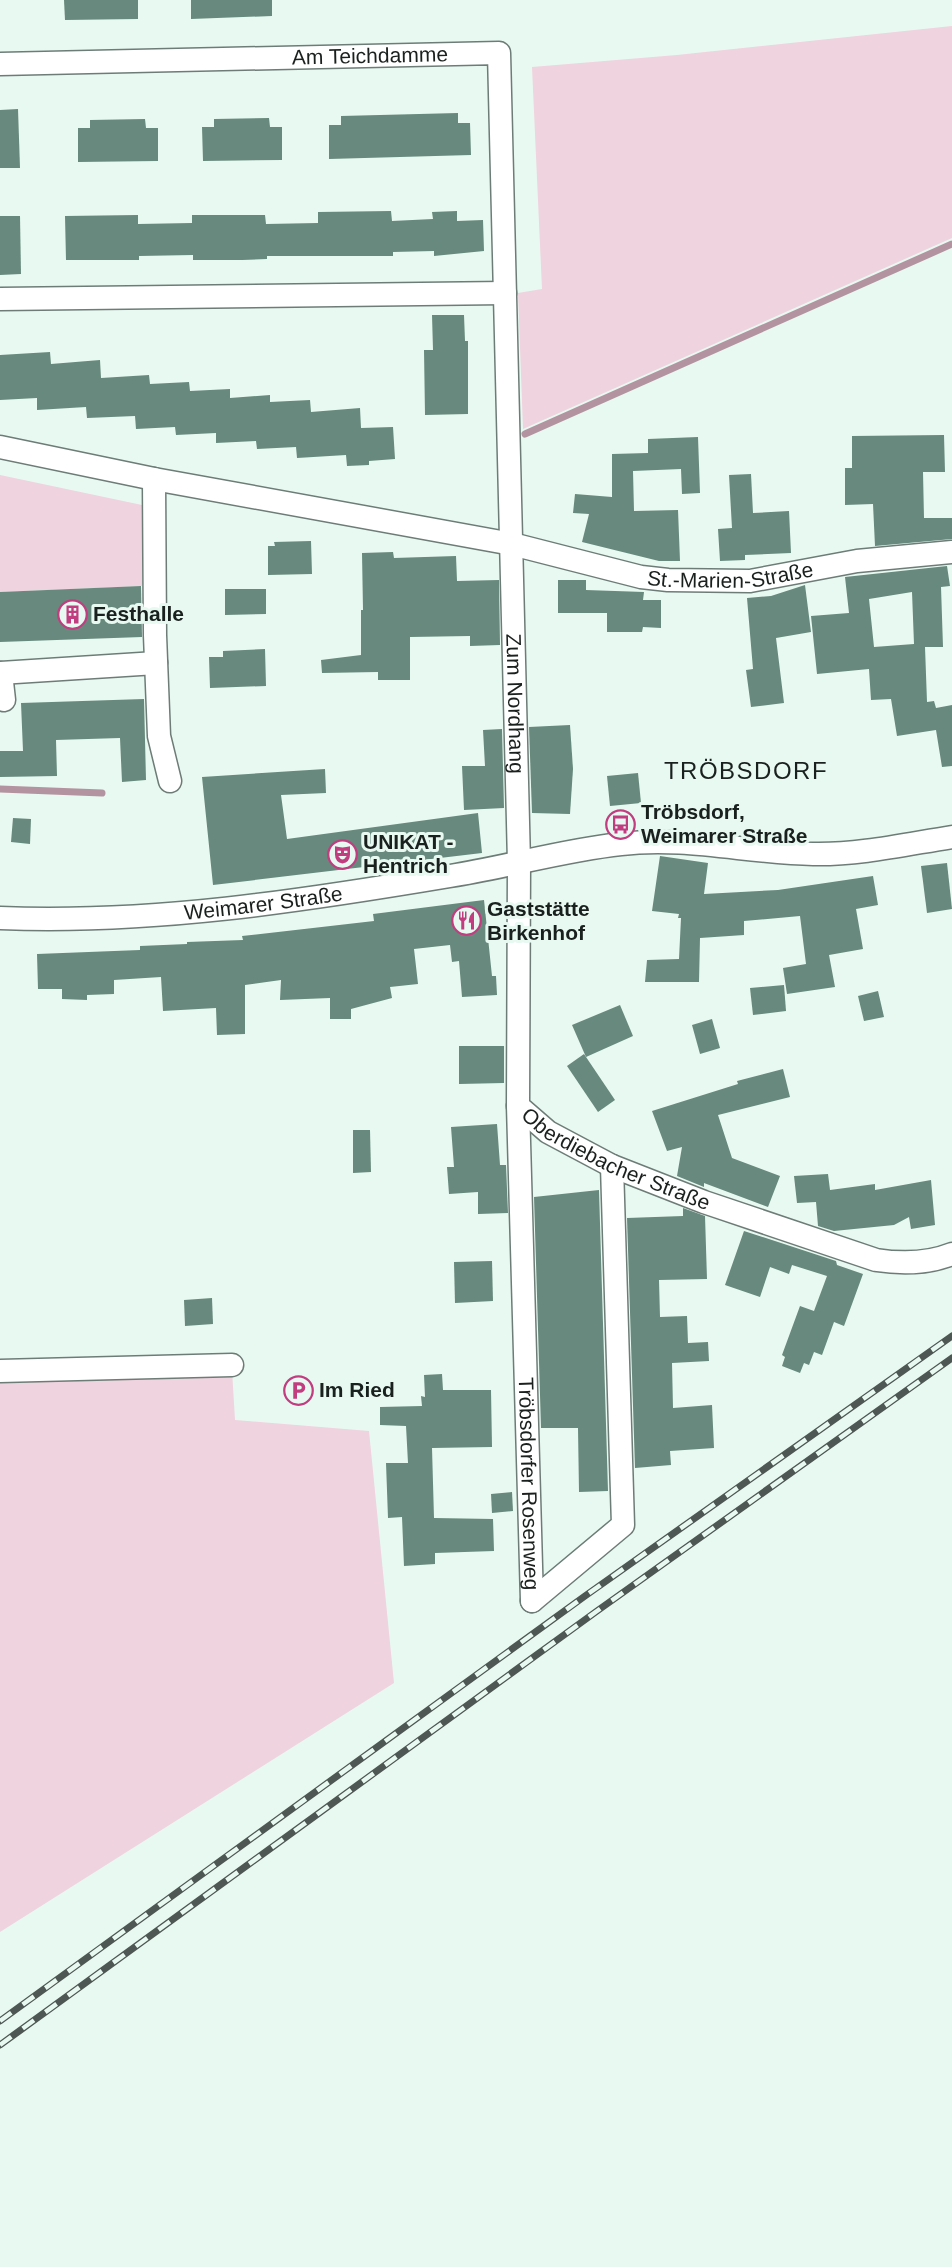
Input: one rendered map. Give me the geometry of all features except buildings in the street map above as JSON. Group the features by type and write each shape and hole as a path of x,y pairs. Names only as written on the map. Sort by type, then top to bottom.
{"street":[{"name":"Am Teichdamme","path":"0,64 499,53 512,544"},
{"path":"0,299 505,293"},
{"path":"0,447 154,479 512,544"},
{"path":"154,479 159,736 170,781"},
{"name":"St.-Marien-Straße","path":"512,544 642,577 724,582 750,581 857,561 952,552"},
{"name":"Zum Nordhang","path":"512,544 519,863"},
{"path":"4,700 0,673 156,663"},
{"name":"Weimarer Straße","path":"0,918 73,920 186,914 452,876 637,842 672,842 816,854 851,852 952,837"},
{"name":"Oberdiebacher Straße","path":"519,863 518,1106 548,1132 612,1166 704,1202 876,1260 898,1264 920,1262 952,1254"},
{"name":"Tröbsdorfer Rosenweg","path":"518,1106 532,1600 623,1525 612,1166"},
{"path":"0,1371 232,1365"}],"shaded area":[{"path":"952,26 952,238 523,429 518,293 542,289 532,67 677,55"},
{"path":"0,475 142,505 142,586 0,592"},
{"path":"232,1370 235,1420 369,1431 394,1683 0,1932 0,1374"}],"waterway":[{"path":"525,434 952,244"},
{"path":"0,789 102,793"}],"railway":[{"path":"0,2021 585,1596 952,1336"},
{"path":"0,2045 597,1611 952,1358"}],"place":[{"name":"Festhalle","path":"72,614"},
{"name":"Tröbsdorf, Weimarer Straße","path":"620,824"},
{"name":"UNIKAT - Hentrich","path":"342,854"},
{"name":"Gaststätte Birkenhof","path":"466,921"},
{"name":"Im Ried","path":"298,1390"}],"district":[{"name":"TRÖBSDORF","path":"746,771"}]}
